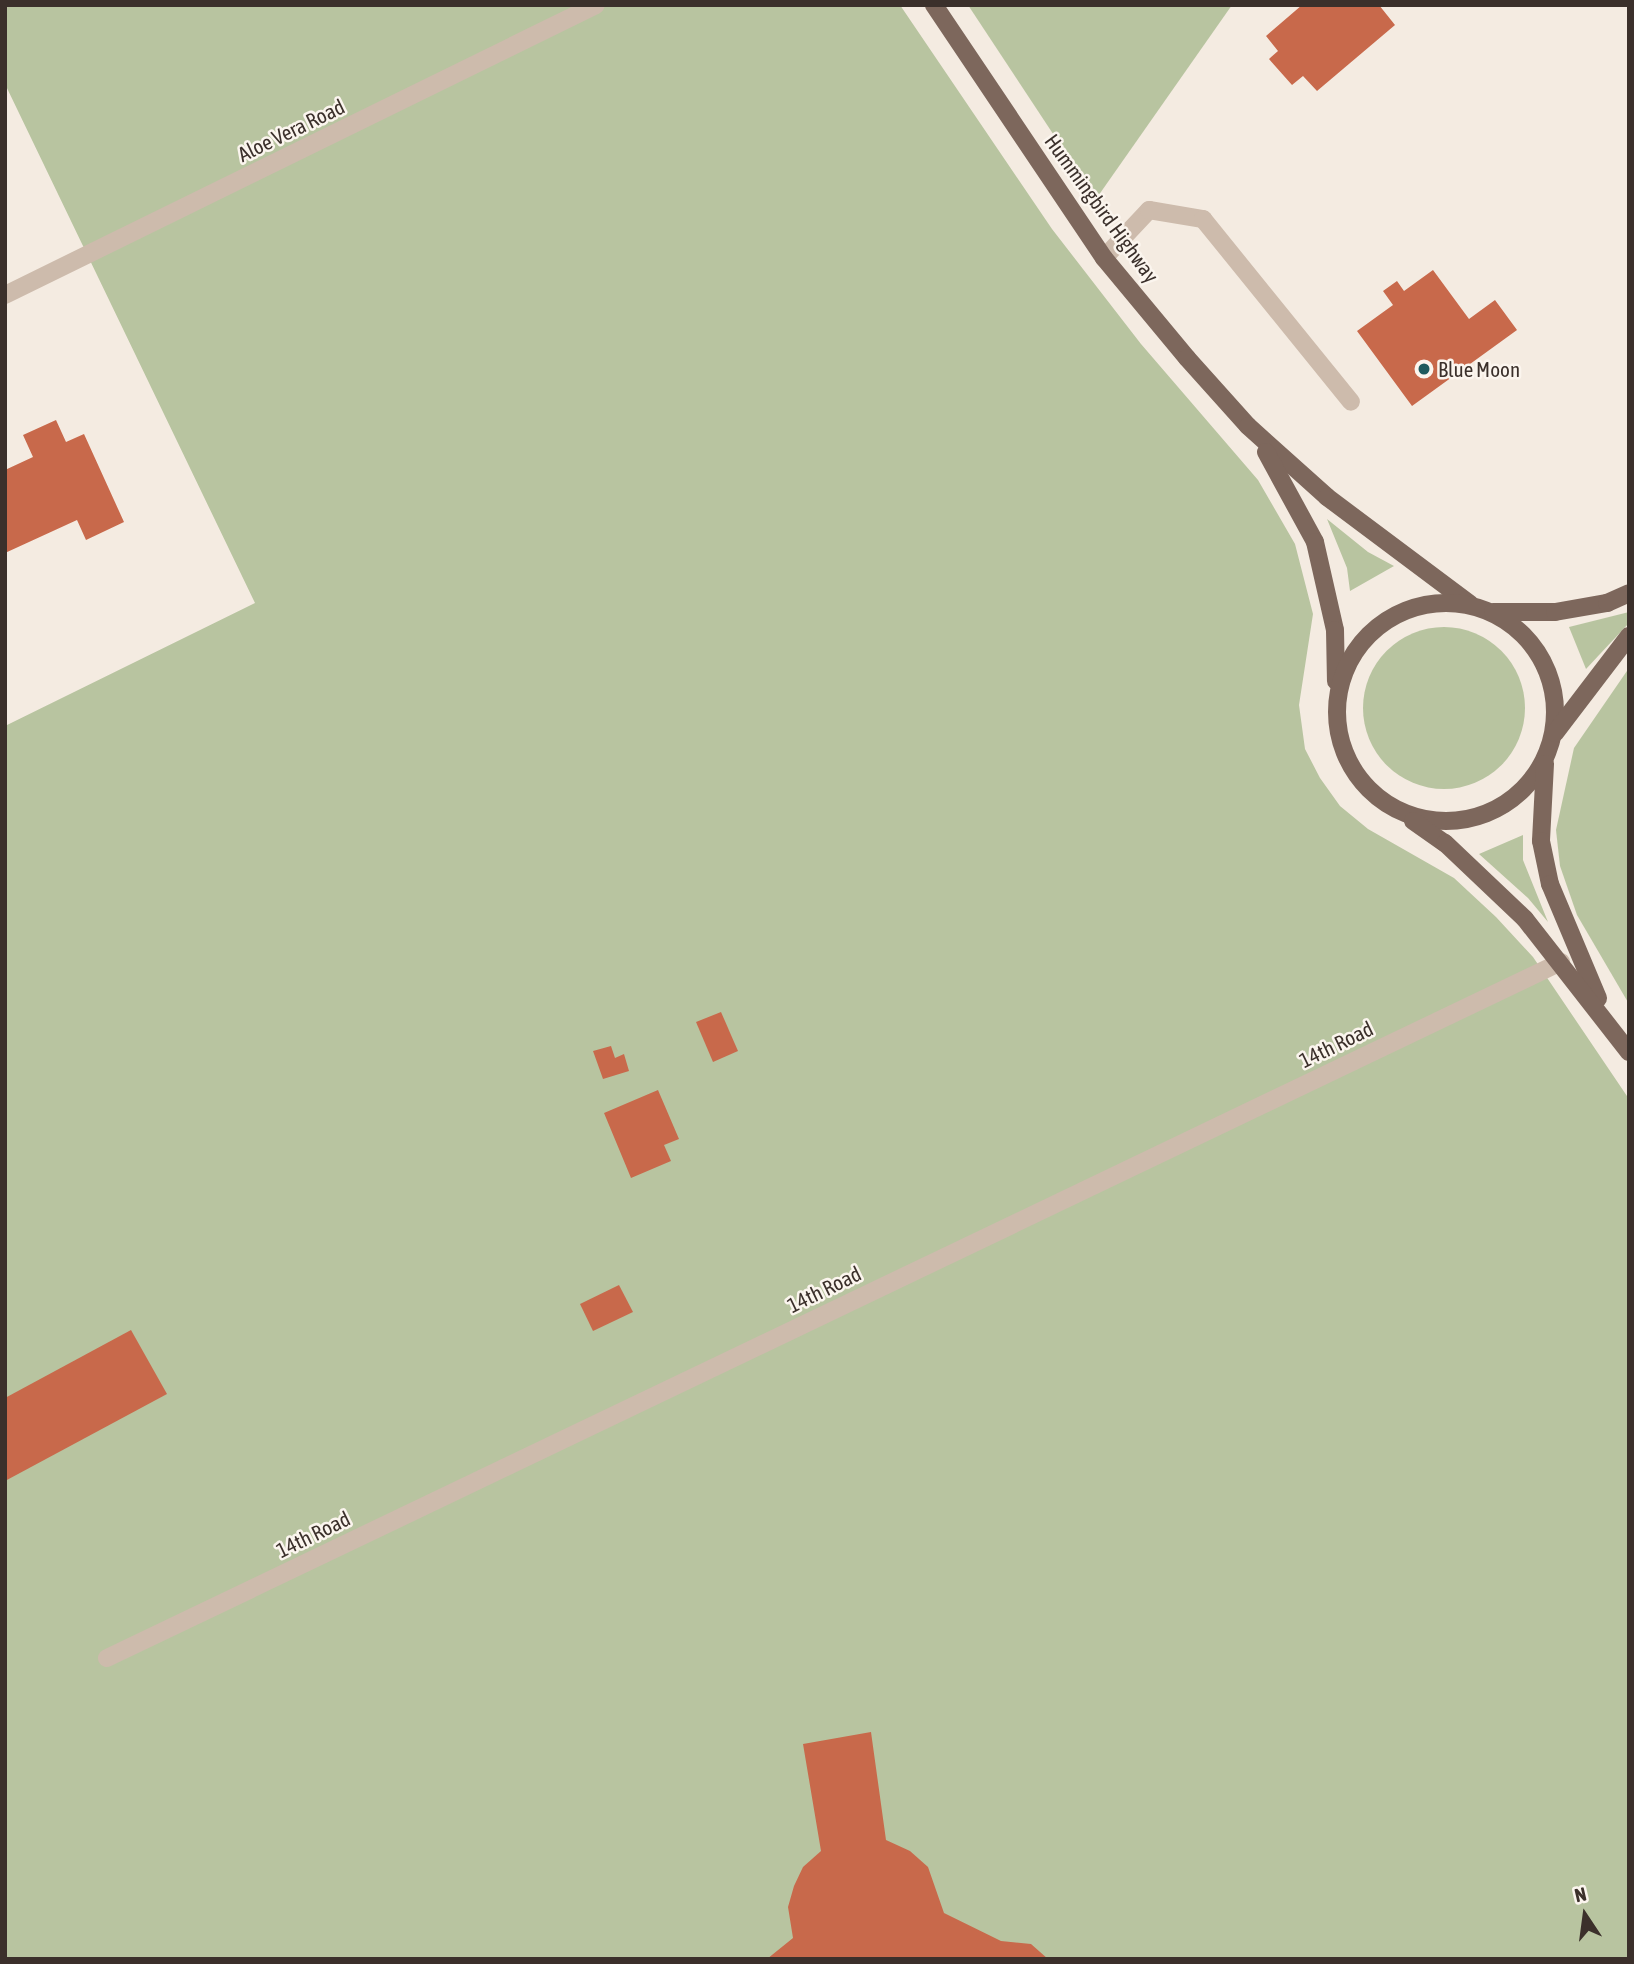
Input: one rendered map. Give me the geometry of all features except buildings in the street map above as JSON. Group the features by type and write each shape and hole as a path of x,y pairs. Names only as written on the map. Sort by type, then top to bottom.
{"main road":[{"name":"Hummingbird Highway","path":"934,5 1104,258 1248,426 1298,504 1315,542 1335,630 1336,691"},
{"name":"Hummingbird Highway","path":"1248,426 1367,530 1470,604"},
{"path":"1493,612 1555,612 1607,603 1629,593"},
{"path":"1555,733 1555,697 1544,662 1522,633 1493,612 1470,604 1434,602 1401,612 1371,631 1349,658 1336,691 1335,727 1347,762 1368,791 1445,843 1486,879 1561,962 1609,1021 1629,1052"},
{"path":"1398,811 1431,821 1465,820 1498,809 1525,789 1545,761 1555,733 1629,636"},
{"path":"1545,761 1541,841 1550,884 1609,1021"}],"street":[{"name":"Aloe Vera Road","path":"5,295 596,5"},
{"path":"1104,258 1149,210 1203,219 1351,402"},
{"name":"14th Road","path":"107,1658 1561,962"}],"green space":[{"path":"5,5 900,5 1052,229 1141,344 1258,480 1295,544 1313,614 1299,705 1305,749 1320,778 1340,806 1368,829 1454,878 1496,917 1533,957 1629,1099 1629,1959 5,1959 5,726 255,603 5,84"},
{"path":"968,5 1232,5 1096,199"},
{"path":"1327,519 1368,552 1394,566 1350,591 1347,568"},
{"path":"1629,612 1629,623 1586,669 1569,627"},
{"path":"1444,627 1475,633 1501,651 1519,677 1525,708 1519,739 1501,765 1475,783 1444,789 1413,783 1387,765 1369,739 1363,708 1369,677 1387,651 1413,633"},
{"path":"1629,668 1629,1004 1577,915 1560,866 1556,830 1574,748"},
{"path":"1523,835 1523,860 1548,922 1528,898 1479,854"}],"place":[{"name":"Blue Moon","path":"1424,369"}]}
